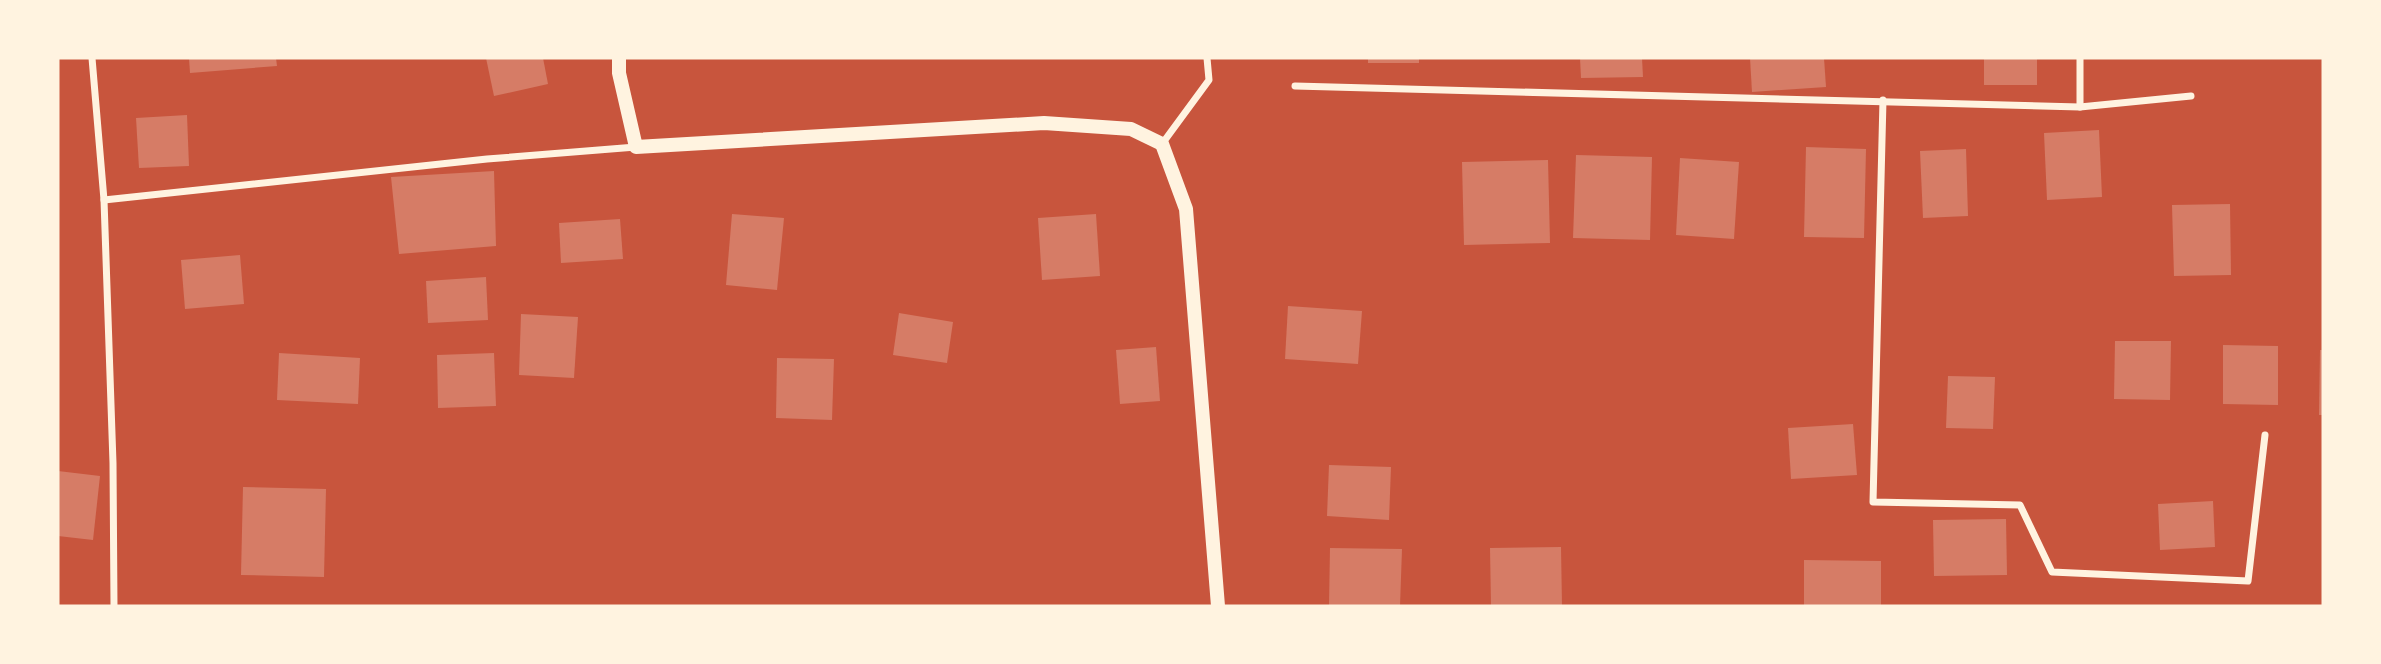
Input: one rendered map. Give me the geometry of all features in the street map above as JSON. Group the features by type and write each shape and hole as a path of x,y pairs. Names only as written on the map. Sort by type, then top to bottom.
{"main road":[{"path":"619,58 636,147 1044,123 1131,130 1162,144 1186,209 1218,606"}],"street":[{"path":"92,58 104,200 113,463 114,606"},
{"path":"1162,144 1209,80 1207,58"},
{"path":"2080,58 2080,107"},
{"path":"1295,86 2080,107 2191,96"},
{"path":"1883,100 1873,502 2020,505 2052,572 2248,581 2265,435"},
{"path":"104,200 487,159 636,147"}],"building":[{"path":"189,58 276,58 277,66 190,73"},
{"path":"486,58 543,58 548,84 494,96"},
{"path":"1368,58 1419,58 1419,63 1368,63"},
{"path":"1580,58 1642,58 1643,77 1581,78"},
{"path":"1750,58 1824,58 1826,87 1752,92"},
{"path":"1984,58 2037,58 2037,85 1984,85"},
{"path":"187,115 189,166 139,168 136,118"},
{"path":"2099,130 2102,197 2047,200 2044,133"},
{"path":"1806,147 1866,149 1864,238 1804,237"},
{"path":"1966,149 1968,216 1923,218 1920,151"},
{"path":"1576,155 1652,157 1650,240 1573,238"},
{"path":"1680,158 1739,162 1734,239 1676,235"},
{"path":"1548,160 1550,243 1464,245 1462,162"},
{"path":"494,171 496,246 399,254 391,177"},
{"path":"2230,204 2231,275 2174,276 2172,205"},
{"path":"732,214 784,218 777,290 726,285"},
{"path":"1096,214 1100,276 1042,280 1038,218"},
{"path":"620,219 623,259 561,263 559,223"},
{"path":"240,255 244,304 185,309 181,260"},
{"path":"486,277 488,320 428,323 426,281"},
{"path":"1288,306 1362,311 1358,364 1285,359"},
{"path":"899,313 953,322 947,363 893,355"},
{"path":"521,314 578,317 574,378 519,375"},
{"path":"2115,341 2171,341 2170,400 2114,399"},
{"path":"2223,345 2278,346 2278,405 2223,404"},
{"path":"1156,347 1160,401 1120,404 1116,350"},
{"path":"2320,350 2323,350 2323,415 2319,415"},
{"path":"279,353 360,358 358,404 277,400"},
{"path":"494,353 496,406 438,408 437,355"},
{"path":"777,358 834,359 832,420 776,418"},
{"path":"1948,376 1995,377 1993,429 1946,428"},
{"path":"1853,424 1857,475 1791,479 1788,428"},
{"path":"1329,465 1391,467 1389,520 1327,516"},
{"path":"58,471 100,476 93,540 58,536"},
{"path":"243,487 326,489 324,577 241,575"},
{"path":"2213,501 2215,547 2160,550 2158,504"},
{"path":"2006,519 2007,575 1934,576 1933,520"},
{"path":"1561,547 1562,606 1491,606 1490,548"},
{"path":"1330,548 1402,549 1400,606 1329,606"},
{"path":"1804,560 1881,561 1881,606 1804,606"}]}
